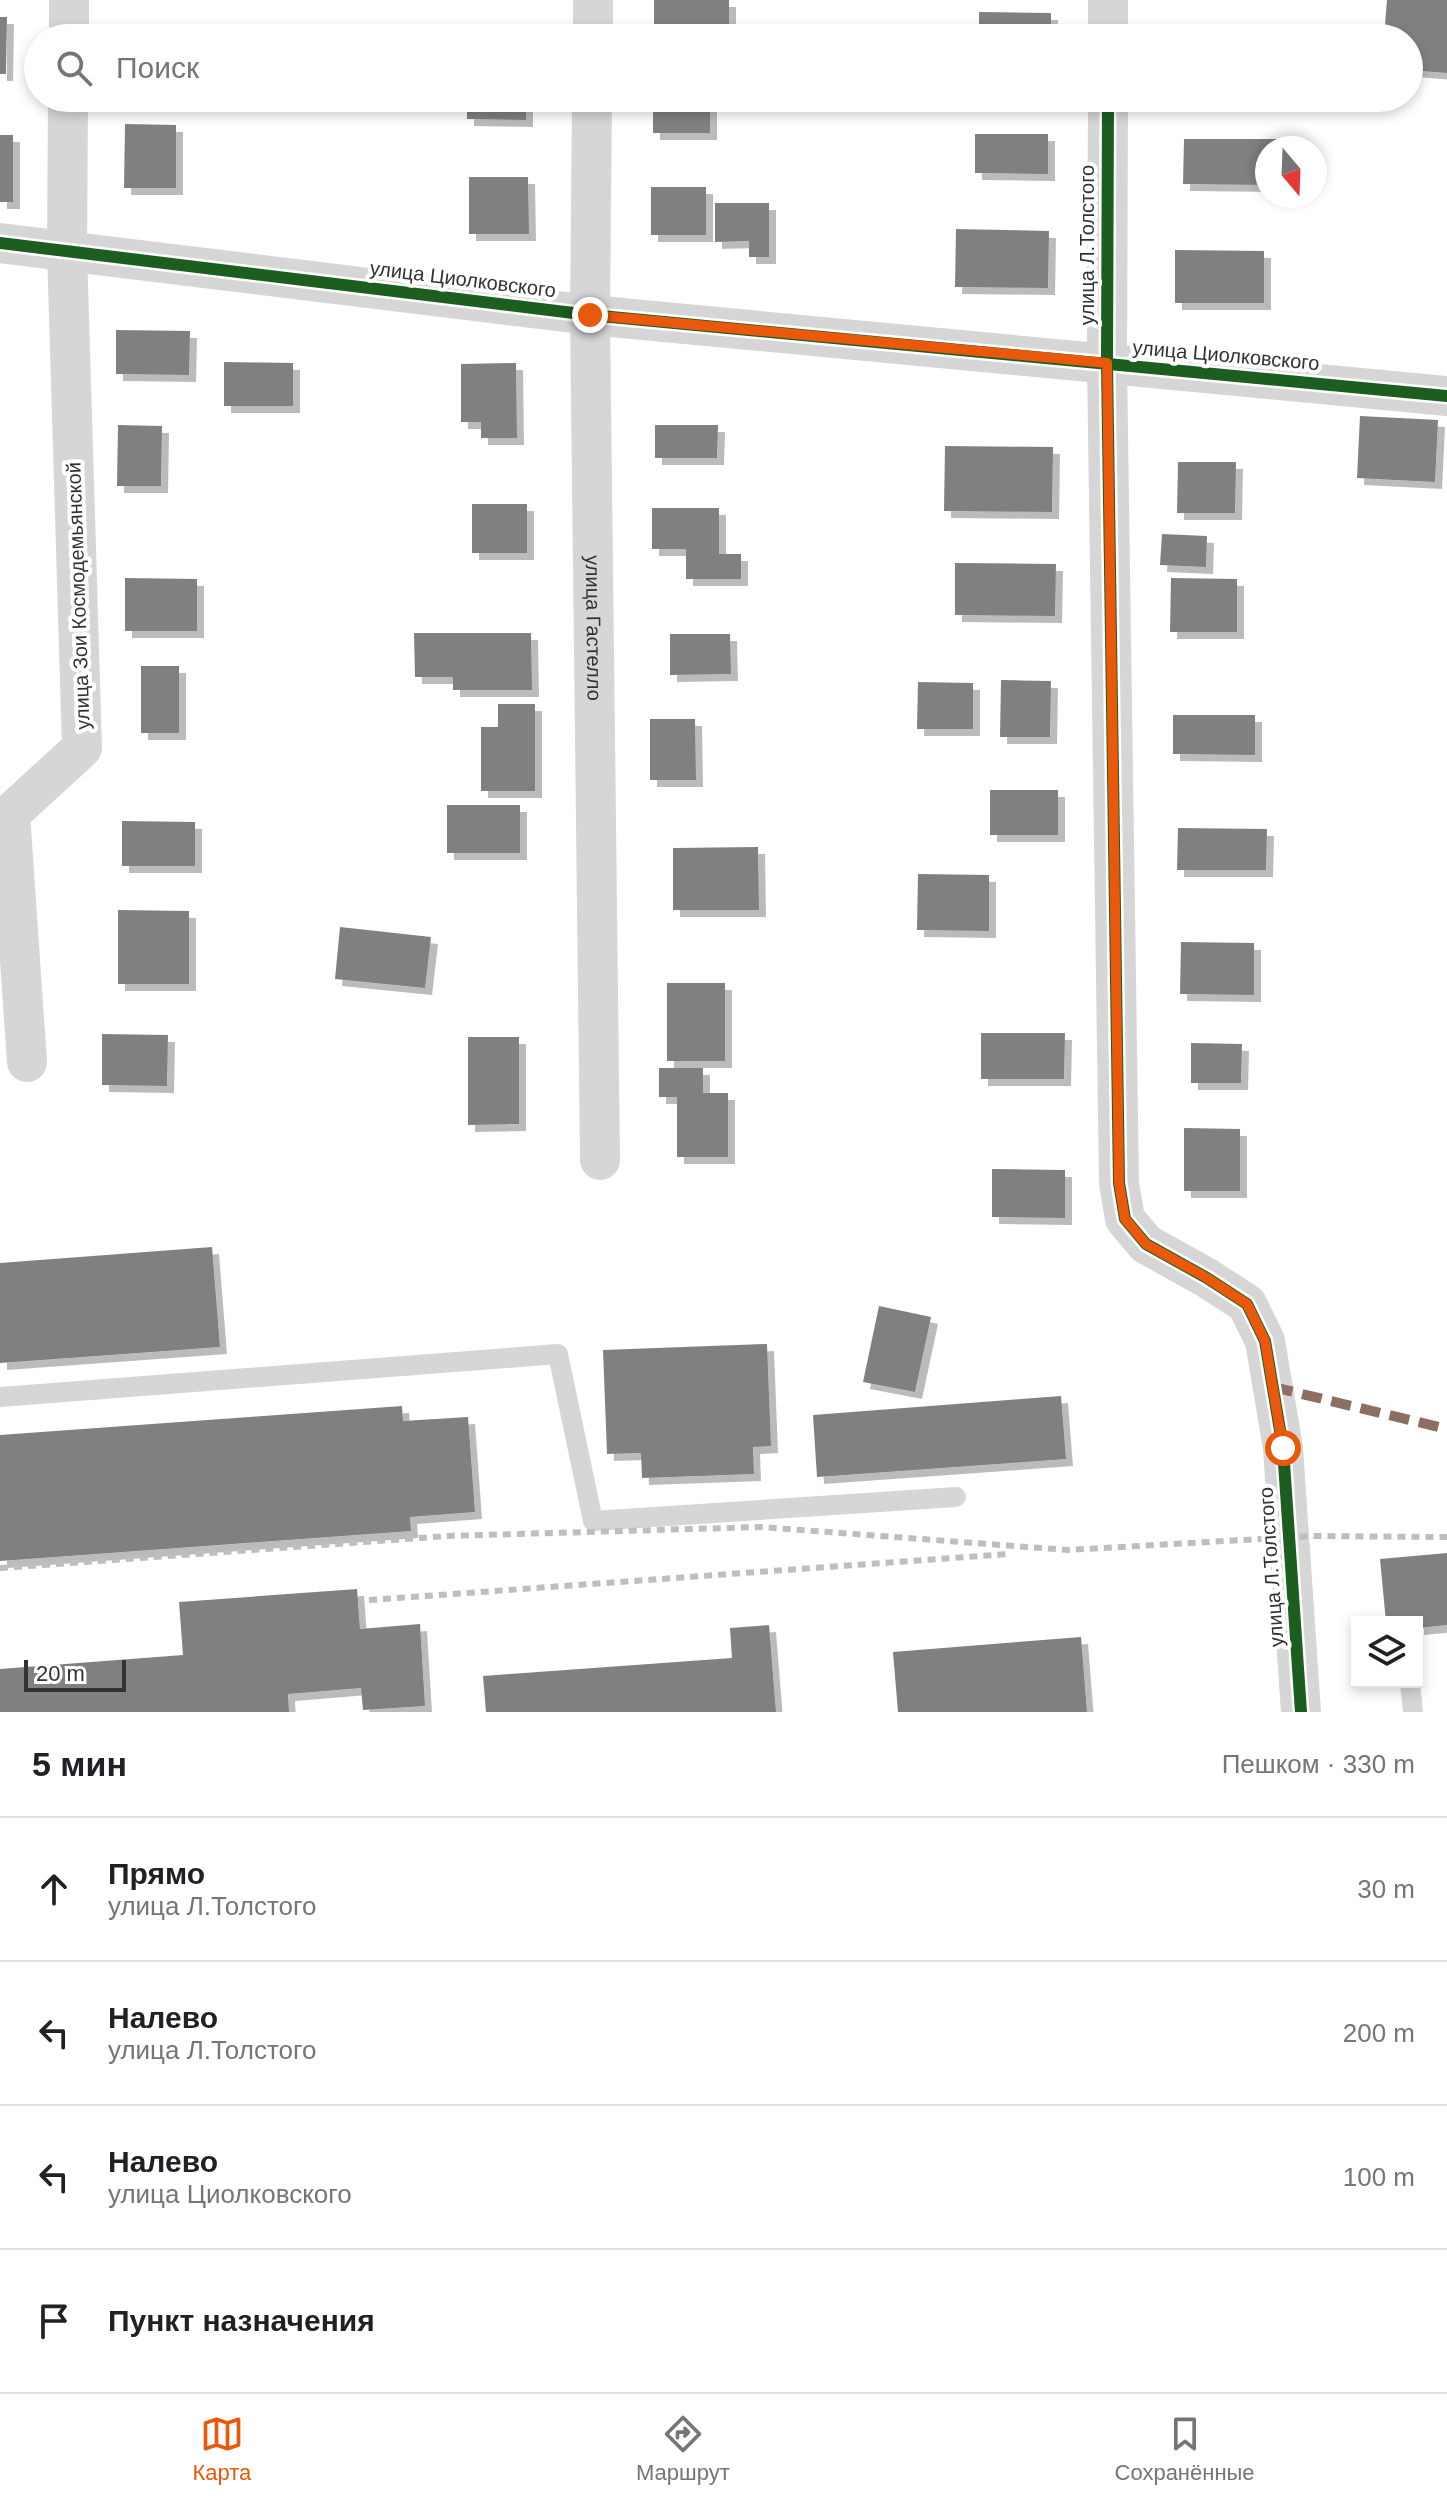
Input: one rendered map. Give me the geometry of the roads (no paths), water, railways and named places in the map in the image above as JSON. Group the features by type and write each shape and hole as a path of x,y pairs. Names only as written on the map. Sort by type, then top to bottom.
{"street":[{"path":"69,0 69,24"},
{"path":"593,0 593,24"},
{"path":"1108,0 1108,24"},
{"name":"улица Зои Космодемьянской","path":"27,1062 10,814 82,748 67,250 68,112"},
{"name":"улица Гастелло","path":"592,112 590,315 600,1160"},
{"name":"улица Л.Толстого","path":"1108,112 1107,363 1119,1183 1125,1219 1146,1244 1247,1304 1265,1341 1283,1448 1301,1712"},
{"name":"улица Циолковского","path":"0,243 590,315 1447,396"}],"lane":[{"path":"0,1397 558,1354 593,1521 956,1497"},
{"path":"1411,1688 1413,1712"}],"railway":[{"path":"0,1568 447,1536 761,1527 1068,1550 1313,1536 1447,1537"},
{"path":"369,1600 1008,1554"}]}
